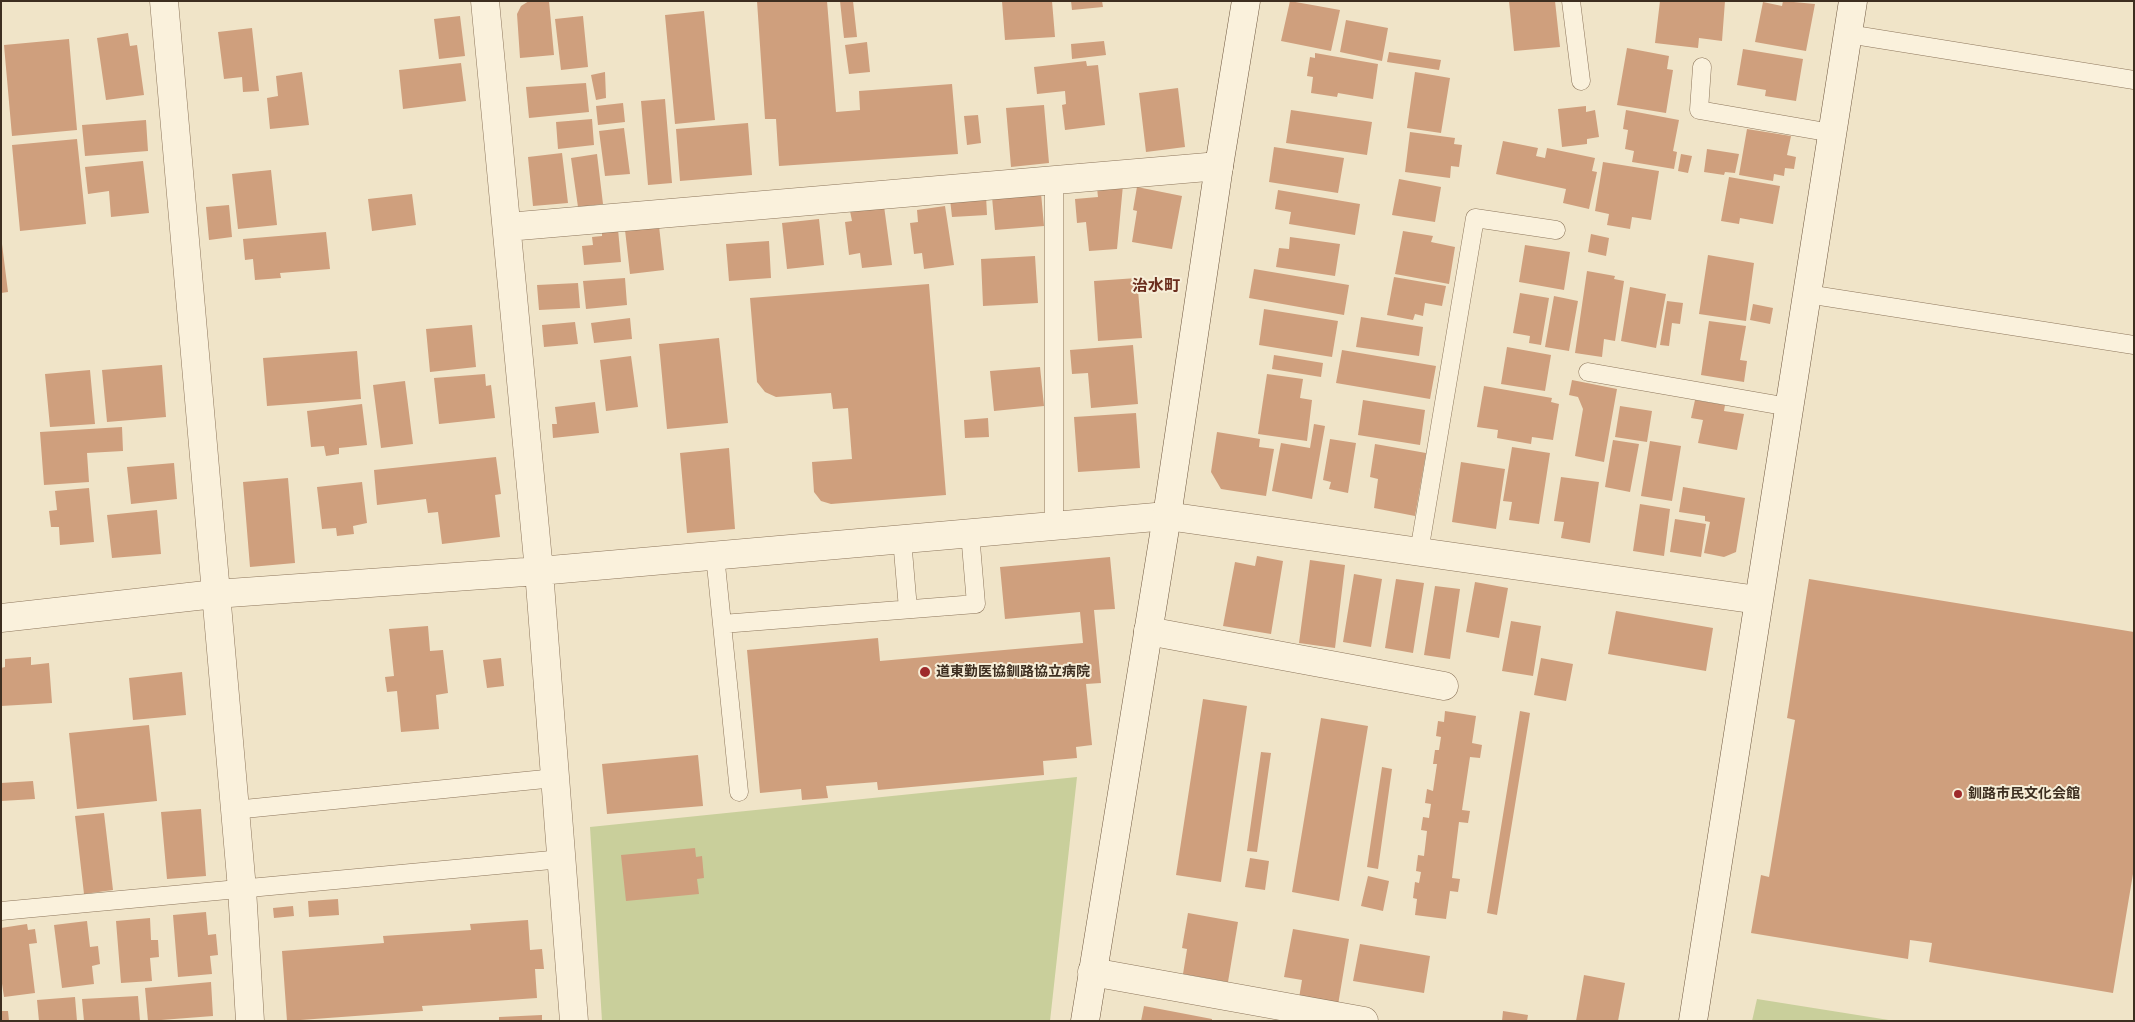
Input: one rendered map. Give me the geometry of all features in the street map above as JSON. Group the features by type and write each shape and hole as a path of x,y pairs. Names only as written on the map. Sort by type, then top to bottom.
{"street":[{"path":"164,1 242,889 250,1021"},
{"path":"485,1 539,571 574,1021"},
{"path":"1085,1021 1167,516 1219,166 1246,1"},
{"path":"1692,1021 1852,1"},
{"path":"507,228 1219,166"},
{"path":"1,618 215,594 539,571 1167,516 1758,600"},
{"path":"1148,631 1444,686"},
{"path":"1092,972 1364,1021"}],"lane":[{"path":"1570,1 1580,81"},
{"path":"1848,34 2134,80"},
{"path":"1702,66 1699,110 1832,133"},
{"path":"1054,180 1054,526"},
{"path":"1419,552 1475,218 1556,230"},
{"path":"1807,294 2134,345"},
{"path":"1588,372 1789,407"},
{"path":"722,624 976,604 970,533"},
{"path":"902,539 908,609"},
{"path":"715,556 739,792"},
{"path":"234,810 555,778"},
{"path":"1,911 562,859"}],"green space":[{"path":"1077,777 1050,1021 602,1021 590,827"},
{"path":"1757,999 1895,1021 1752,1021"}],"building":[{"path":"529,1 549,1 554,55 520,58 517,14 521,6"},
{"path":"757,1 827,1 836,112 860,110 859,91 952,84 958,154 779,166 776,119 765,119"},
{"path":"840,1 853,1 857,37 844,38"},
{"path":"1002,1 1052,1 1055,37 1005,40"},
{"path":"1071,1 1102,1 1103,7 1072,10"},
{"path":"1290,1 1340,10 1331,51 1281,41"},
{"path":"1509,1 1555,1 1560,47 1514,51"},
{"path":"1660,1 1725,1 1722,41 1699,38 1698,48 1655,43"},
{"path":"1783,1 1815,4 1806,51 1755,42 1763,2 1782,6"},
{"path":"704,11 715,120 675,124 665,15"},
{"path":"460,16 465,56 439,59 434,19"},
{"path":"583,16 588,67 561,70 555,19"},
{"path":"1346,20 1388,28 1382,61 1340,52"},
{"path":"252,28 259,91 243,92 242,77 224,79 218,32"},
{"path":"128,33 130,46 137,45 144,95 106,100 97,38"},
{"path":"69,39 77,130 12,136 4,45"},
{"path":"1104,41 1106,55 1072,59 1071,44"},
{"path":"867,42 870,72 849,74 845,45"},
{"path":"1627,48 1669,56 1667,69 1673,70 1666,113 1617,105"},
{"path":"1743,49 1803,59 1796,101 1765,96 1766,90 1737,85"},
{"path":"1389,52 1441,60 1439,70 1387,62"},
{"path":"1315,53 1378,64 1373,99 1338,93 1337,97 1311,93 1313,77 1307,76 1310,57 1315,58"},
{"path":"1086,61 1087,66 1098,65 1105,125 1065,130 1062,105 1066,104 1065,91 1037,94 1034,67"},
{"path":"461,63 466,101 403,109 399,70"},
{"path":"302,72 309,125 270,129 267,98 278,96 276,76"},
{"path":"605,72 606,98 596,100 591,75"},
{"path":"1415,72 1450,78 1441,133 1407,128"},
{"path":"586,83 589,112 529,118 526,87"},
{"path":"1178,88 1185,147 1146,152 1139,93"},
{"path":"665,99 672,183 648,185 641,101"},
{"path":"623,103 625,122 598,125 596,106"},
{"path":"1044,105 1049,163 1011,167 1006,108"},
{"path":"1586,106 1586,112 1595,110 1599,137 1587,139 1587,144 1562,147 1558,109"},
{"path":"1291,110 1372,122 1367,155 1286,143"},
{"path":"1626,110 1679,120 1673,151 1677,152 1674,169 1632,162 1634,151 1625,149 1628,130 1623,129"},
{"path":"978,115 981,143 967,145 964,116"},
{"path":"592,119 594,145 558,149 556,122"},
{"path":"146,120 148,151 85,156 82,125"},
{"path":"748,123 752,175 680,181 676,129"},
{"path":"624,128 630,174 605,176 599,131"},
{"path":"1747,129 1791,136 1787,155 1796,157 1794,169 1785,168 1784,176 1774,174 1773,181 1739,175"},
{"path":"1410,132 1455,138 1454,144 1462,145 1459,167 1451,166 1450,178 1405,172"},
{"path":"77,139 86,224 20,231 12,145"},
{"path":"1503,141 1538,148 1536,156 1545,158 1547,148 1595,158 1592,171 1597,172 1589,209 1563,203 1566,189 1496,174"},
{"path":"1274,147 1344,158 1338,193 1269,182"},
{"path":"1707,149 1739,154 1735,173 1725,172 1724,175 1704,172"},
{"path":"562,153 568,203 533,206 528,157"},
{"path":"597,154 603,204 578,207 571,158"},
{"path":"1681,154 1692,156 1688,173 1678,171"},
{"path":"143,161 149,213 111,217 109,191 88,194 85,167"},
{"path":"1603,162 1659,171 1651,220 1632,217 1630,229 1607,225 1609,214 1595,211"},
{"path":"271,170 277,225 238,229 232,174"},
{"path":"1729,177 1780,186 1773,224 1740,218 1739,224 1721,221"},
{"path":"1399,179 1441,187 1435,222 1392,215"},
{"path":"1123,185 1117,249 1089,251 1086,222 1077,223 1075,199 1098,197 1097,188"},
{"path":"1137,187 1182,196 1172,249 1132,242 1137,211 1133,210"},
{"path":"1278,190 1360,204 1355,235 1289,224 1291,212 1275,209"},
{"path":"1041,193 1044,226 995,230 992,197"},
{"path":"412,194 416,225 372,231 368,199"},
{"path":"986,196 987,215 952,217 950,199"},
{"path":"229,205 232,237 209,240 206,207"},
{"path":"884,206 892,265 862,268 860,253 849,255 845,222 852,221 850,211"},
{"path":"945,206 954,265 924,269 922,253 914,254 910,223 918,222 917,210"},
{"path":"819,219 824,265 787,269 782,223"},
{"path":"659,226 664,270 630,274 625,230"},
{"path":"618,229 621,262 584,265 582,246 593,245 592,237 602,236 602,230"},
{"path":"1403,231 1433,236 1431,242 1455,247 1449,284 1395,274"},
{"path":"326,232 330,269 280,273 281,278 255,280 253,259 245,260 243,239"},
{"path":"1591,234 1609,238 1606,256 1588,252"},
{"path":"1,236 8,292 1,293"},
{"path":"1290,237 1340,244 1335,276 1276,267 1279,248 1289,249"},
{"path":"769,241 771,278 729,281 726,244"},
{"path":"1525,245 1570,252 1564,290 1519,282"},
{"path":"1708,255 1754,263 1746,321 1699,314"},
{"path":"1035,256 1038,303 983,306 981,259"},
{"path":"1254,269 1349,285 1344,315 1249,298"},
{"path":"1587,271 1615,276 1614,279 1624,281 1615,341 1604,339 1602,357 1575,353"},
{"path":"1394,277 1446,286 1442,306 1425,303 1423,316 1415,314 1413,320 1387,315"},
{"path":"625,278 627,305 586,309 583,281"},
{"path":"1137,278 1142,338 1098,341 1094,281"},
{"path":"578,283 580,308 539,310 537,285"},
{"path":"929,284 946,495 831,504 821,501 814,492 812,462 852,459 848,408 833,409 831,393 776,397 765,392 757,382 750,298"},
{"path":"1630,287 1666,294 1656,348 1621,341"},
{"path":"1520,293 1549,298 1541,345 1529,343 1530,336 1513,333"},
{"path":"1554,296 1578,301 1569,351 1545,347"},
{"path":"1667,301 1683,303 1680,324 1672,323 1669,346 1660,345"},
{"path":"1753,304 1773,308 1770,324 1750,320"},
{"path":"1264,309 1338,321 1332,357 1259,345"},
{"path":"1361,317 1423,327 1419,356 1356,347"},
{"path":"630,318 632,339 594,343 591,323"},
{"path":"1709,321 1746,326 1740,360 1747,361 1744,382 1701,375"},
{"path":"575,322 578,344 544,347 542,325"},
{"path":"472,325 476,367 430,372 426,329"},
{"path":"719,338 728,423 667,429 659,344"},
{"path":"1133,345 1138,404 1091,408 1088,373 1072,374 1070,350"},
{"path":"1507,347 1551,355 1545,391 1501,384"},
{"path":"1342,350 1436,366 1430,399 1336,383"},
{"path":"357,351 361,399 267,406 263,358"},
{"path":"1274,355 1323,363 1321,377 1272,369"},
{"path":"631,356 638,407 606,411 600,360"},
{"path":"162,365 166,417 107,422 102,370"},
{"path":"1040,367 1044,406 994,411 990,371"},
{"path":"90,370 95,424 50,427 45,374"},
{"path":"485,374 486,386 491,385 495,418 439,424 434,378"},
{"path":"1267,374 1303,379 1300,398 1312,400 1307,441 1258,434"},
{"path":"1572,380 1617,389 1604,462 1575,456 1583,409 1578,397 1569,395"},
{"path":"405,381 413,444 381,448 373,385"},
{"path":"1484,386 1552,398 1551,402 1559,404 1553,440 1532,437 1531,444 1497,438 1498,430 1477,427"},
{"path":"1363,400 1425,410 1420,445 1358,435"},
{"path":"1695,400 1725,405 1724,411 1744,414 1737,450 1698,443 1703,420 1691,418"},
{"path":"595,402 599,433 553,438 552,424 557,424 555,407"},
{"path":"362,404 367,445 339,448 339,454 326,456 324,446 311,447 307,411"},
{"path":"1620,406 1652,411 1647,442 1615,437"},
{"path":"1136,413 1140,468 1078,472 1074,417"},
{"path":"988,418 989,437 965,438 964,420"},
{"path":"1314,424 1325,426 1312,499 1272,491 1281,443 1310,448"},
{"path":"122,427 123,451 87,453 89,482 44,485 40,432"},
{"path":"1217,432 1260,439 1259,447 1274,449 1266,496 1221,489 1211,472"},
{"path":"1330,439 1356,443 1348,493 1329,489 1331,482 1323,480"},
{"path":"1613,440 1639,444 1630,492 1605,487"},
{"path":"1650,441 1681,446 1672,501 1641,496"},
{"path":"1375,444 1426,453 1415,516 1374,508 1378,479 1370,477"},
{"path":"1512,447 1550,453 1539,524 1509,520 1512,502 1503,501"},
{"path":"729,448 735,529 687,533 680,453"},
{"path":"496,457 501,494 495,495 500,537 442,544 438,512 428,513 426,499 377,505 374,470"},
{"path":"1461,462 1505,469 1496,529 1452,522"},
{"path":"174,463 177,499 131,504 127,467"},
{"path":"1561,477 1599,482 1590,543 1561,538 1564,522 1554,521"},
{"path":"288,478 295,563 250,567 243,482"},
{"path":"362,482 367,523 353,526 354,534 337,536 336,528 322,529 317,487"},
{"path":"1683,487 1745,498 1736,552 1724,557 1704,553 1710,522 1705,521 1705,516 1679,512"},
{"path":"89,488 94,542 60,545 59,527 51,527 49,511 57,510 55,491"},
{"path":"1640,504 1670,509 1664,556 1633,551"},
{"path":"157,510 161,554 112,558 107,515"},
{"path":"1675,519 1706,524 1701,557 1670,552"},
{"path":"1257,556 1283,561 1271,634 1223,626 1235,562 1255,566"},
{"name":"道東勤医協釧路協立病院","path":"1110,557 1115,609 1094,610 1101,683 1086,684 1092,745 1076,747 1077,758 1043,761 1044,775 878,790 877,782 826,786 828,798 802,800 801,789 760,793 747,650 878,638 880,661 1083,643 1080,612 1005,619 1000,567"},
{"path":"1310,560 1345,565 1335,648 1299,643"},
{"path":"1354,574 1382,579 1371,647 1343,642"},
{"path":"1396,579 1424,583 1413,653 1385,648"},
{"name":"釧路市民文化会館","path":"1809,579 2134,632 2134,868 2113,993 1929,962 1932,943 1910,940 1908,959 1751,933 1761,875 1769,877 1795,720 1787,718"},
{"path":"1475,582 1508,588 1499,638 1466,632"},
{"path":"1435,586 1460,589 1450,659 1424,655"},
{"path":"1616,611 1713,628 1706,671 1608,654"},
{"path":"1511,621 1541,626 1533,676 1502,671"},
{"path":"428,626 430,651 443,650 448,693 436,695 439,729 401,732 397,691 387,692 385,677 394,676 389,629"},
{"path":"31,657 31,665 49,663 52,703 1,706 1,668 5,667 5,659"},
{"path":"501,658 504,686 487,688 483,660"},
{"path":"1541,658 1573,664 1566,701 1534,695"},
{"path":"182,672 186,715 133,720 129,678"},
{"path":"1203,699 1247,706 1221,882 1176,875"},
{"path":"1445,711 1476,716 1472,743 1482,745 1480,758 1470,757 1462,810 1470,811 1468,823 1459,822 1452,878 1460,879 1458,892 1450,891 1446,919 1415,915 1417,899 1413,898 1415,882 1419,883 1421,872 1416,871 1418,855 1424,856 1427,831 1421,830 1423,817 1429,818 1431,804 1425,803 1427,789 1433,791 1437,764 1433,764 1435,750 1439,750 1441,737 1436,736 1438,721 1444,722"},
{"path":"1520,711 1530,713 1497,915 1487,913"},
{"path":"1321,718 1368,726 1339,901 1292,892"},
{"path":"149,725 157,801 77,809 69,733"},
{"path":"1261,752 1271,753 1257,852 1247,851"},
{"path":"698,755 703,806 607,814 602,764"},
{"path":"1382,767 1392,769 1378,869 1367,867"},
{"path":"33,781 35,799 1,801 1,783"},
{"path":"201,809 206,876 167,879 161,812"},
{"path":"104,813 113,890 84,894 75,816"},
{"path":"695,848 696,857 702,856 704,878 697,879 699,894 626,901 621,855"},
{"path":"1250,858 1269,861 1265,890 1245,887"},
{"path":"1368,876 1389,881 1383,911 1361,906"},
{"path":"338,899 339,915 309,917 308,901"},
{"path":"293,906 294,916 274,918 273,908"},
{"path":"206,912 208,935 216,934 218,955 210,956 212,974 178,977 173,915"},
{"path":"1188,913 1238,922 1228,982 1183,974 1187,949 1182,948"},
{"path":"150,918 151,940 158,940 159,957 150,958 152,981 121,983 116,921"},
{"path":"528,920 530,950 542,949 544,969 535,969 537,998 422,1006 423,1011 287,1021 282,951 384,943 383,936 471,930 470,924"},
{"path":"87,921 90,947 98,946 100,964 92,966 94,984 62,988 54,925"},
{"path":"27,924 28,930 35,929 37,943 29,944 35,993 4,997 1,977 1,928"},
{"path":"1293,929 1349,939 1338,1005 1299,998 1302,980 1284,977"},
{"path":"1360,944 1430,956 1424,993 1353,981"},
{"path":"1584,975 1625,983 1618,1021 1576,1021"},
{"path":"211,982 213,1016 148,1021 145,988"},
{"path":"138,996 140,1021 84,1021 82,999"},
{"path":"75,997 77,1021 39,1021 37,1000"},
{"path":"1144,1006 1212,1019 1212,1021 1141,1021"},
{"path":"1,1011 8,1011 9,1021 1,1021"},
{"path":"1503,1011 1528,1015 1527,1021 1502,1021"},
{"path":"542,1015 542,1021 499,1021 499,1017"}],"place":[{"name":"道東勤医協釧路協立病院","path":"925,672"},
{"name":"釧路市民文化会館","path":"1958,794"}],"district":[{"name":"治水町","path":"1156,286"}]}
